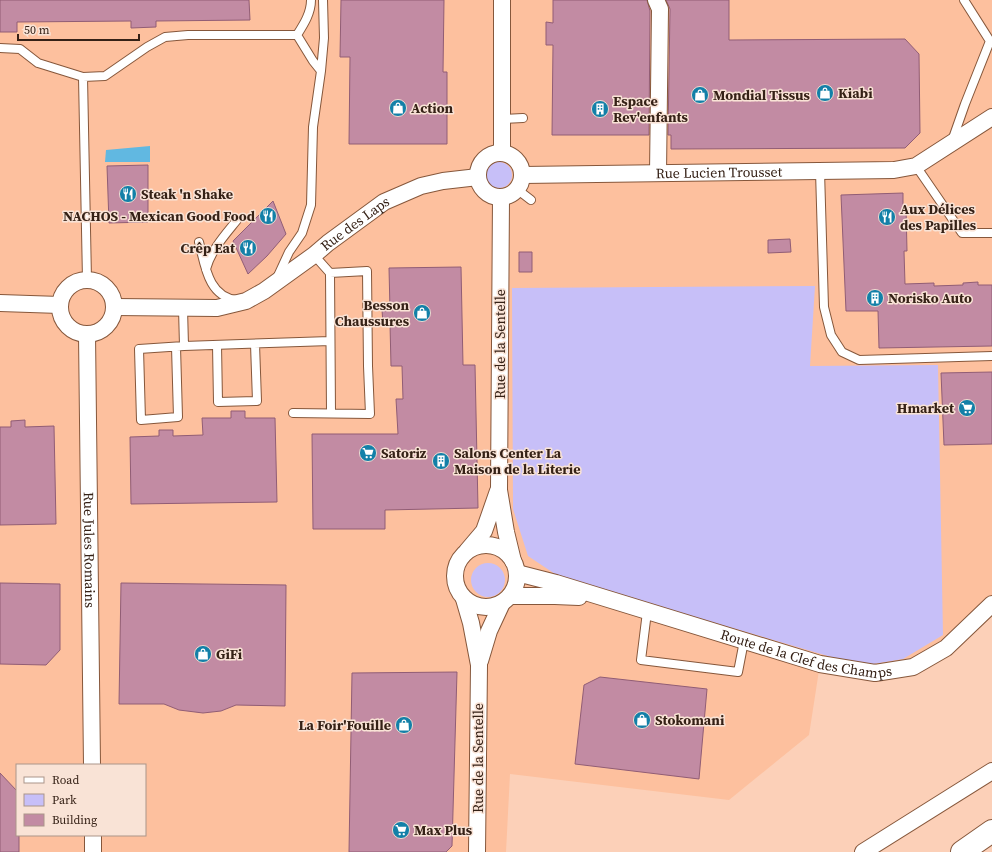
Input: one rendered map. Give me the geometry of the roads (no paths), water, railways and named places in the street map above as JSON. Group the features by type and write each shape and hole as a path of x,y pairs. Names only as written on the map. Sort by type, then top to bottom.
{"highway":[{"path":"962,852 992,831"}],"street":[{"path":"502,0 502,153"},
{"path":"656,0 660,9 658,173"},
{"name":"Rue Lucien Trousset","path":"520,182 658,173 894,170 916,166 992,117"},
{"path":"502,153 516,158 522,168 520,182 507,197 501,198 488,194 479,183 478,177 479,169 484,160 494,154 502,153"},
{"name":"Rue des Laps","path":"115,308 217,308 246,301 264,291 384,202 421,186 443,181 478,177"},
{"name":"Rue de la Sentelle","path":"501,198 499,490 506,532 515,567"},
{"path":"88,280 101,283 111,294 115,308 111,321 101,331 87,334 73,330 68,325 63,319 60,305 64,292 74,283 88,280"},
{"path":"0,303 60,305"},
{"name":"Rue Jules Romains","path":"87,334 92,764"},
{"name":"Rue de la Sentelle","path":"466,553 484,531 499,490"},
{"path":"506,600 515,589 517,581 515,567 508,554 500,548 491,546 474,548 466,553 456,568 456,586 464,599 482,608 492,607 506,600 555,596 602,598"},
{"path":"515,567 556,583 602,598"},
{"name":"Route de la Clef des Champs","path":"602,598 820,664 875,673 913,667 946,648 992,604"},
{"name":"Rue de la Sentelle","path":"464,599 471,623 479,665 477,852"},
{"name":"Rue de la Sentelle","path":"479,665 489,631 506,600"},
{"path":"864,852 992,771"},
{"path":"93,836 93,852"}],"lane":[{"path":"297,35 311,8 310,0"},
{"path":"276,281 289,252 302,233 311,205 313,127 322,71 324,38 323,0"},
{"path":"951,143 990,41 964,0"},
{"path":"0,48 20,49 38,63 83,77 105,76 147,47 165,37 188,35 297,35"},
{"path":"297,35 313,61 322,71"},
{"path":"83,77 88,280"},
{"path":"502,118 523,118"},
{"path":"916,166 962,233 992,232"},
{"path":"820,171 824,307 831,335 842,352 859,360 992,356"},
{"path":"520,182 531,200"},
{"path":"206,269 208,259 237,220"},
{"path":"199,242 209,280 215,289 224,296 246,301"},
{"path":"314,255 330,273 331,413"},
{"path":"293,413 370,414 366,271 330,273"},
{"path":"183,308 180,347 178,417 141,420 139,349 180,347 217,345 330,341"},
{"path":"217,345 218,402 257,401 254,344"},
{"path":"647,612 641,660 738,672 744,641"}],"water":[{"path":"150,146 150,162 105,162 106,150"}],"place":[{"name":"Kiabi","path":"825,93"},
{"name":"Mondial Tissus","path":"700,95"},
{"name":"Action","path":"398,108"},
{"name":"Espace Rev'enfants","path":"600,109"},
{"name":"Steak 'n Shake","path":"128,194"},
{"name":"NACHOS - Mexican Good Food","path":"268,216"},
{"name":"Aux Délices des Papilles","path":"887,217"},
{"name":"Crêp Eat","path":"248,248"},
{"name":"Norisko Auto","path":"875,298"},
{"name":"Besson Chaussures","path":"422,313"},
{"name":"Hmarket","path":"967,408"},
{"name":"Satoriz","path":"368,453"},
{"name":"Salons Center La Maison de la Literie","path":"441,461"},
{"name":"GiFi","path":"203,654"},
{"name":"Stokomani","path":"642,720"},
{"name":"La Foir'Fouille","path":"404,725"},
{"name":"Max Plus","path":"401,830"}]}
